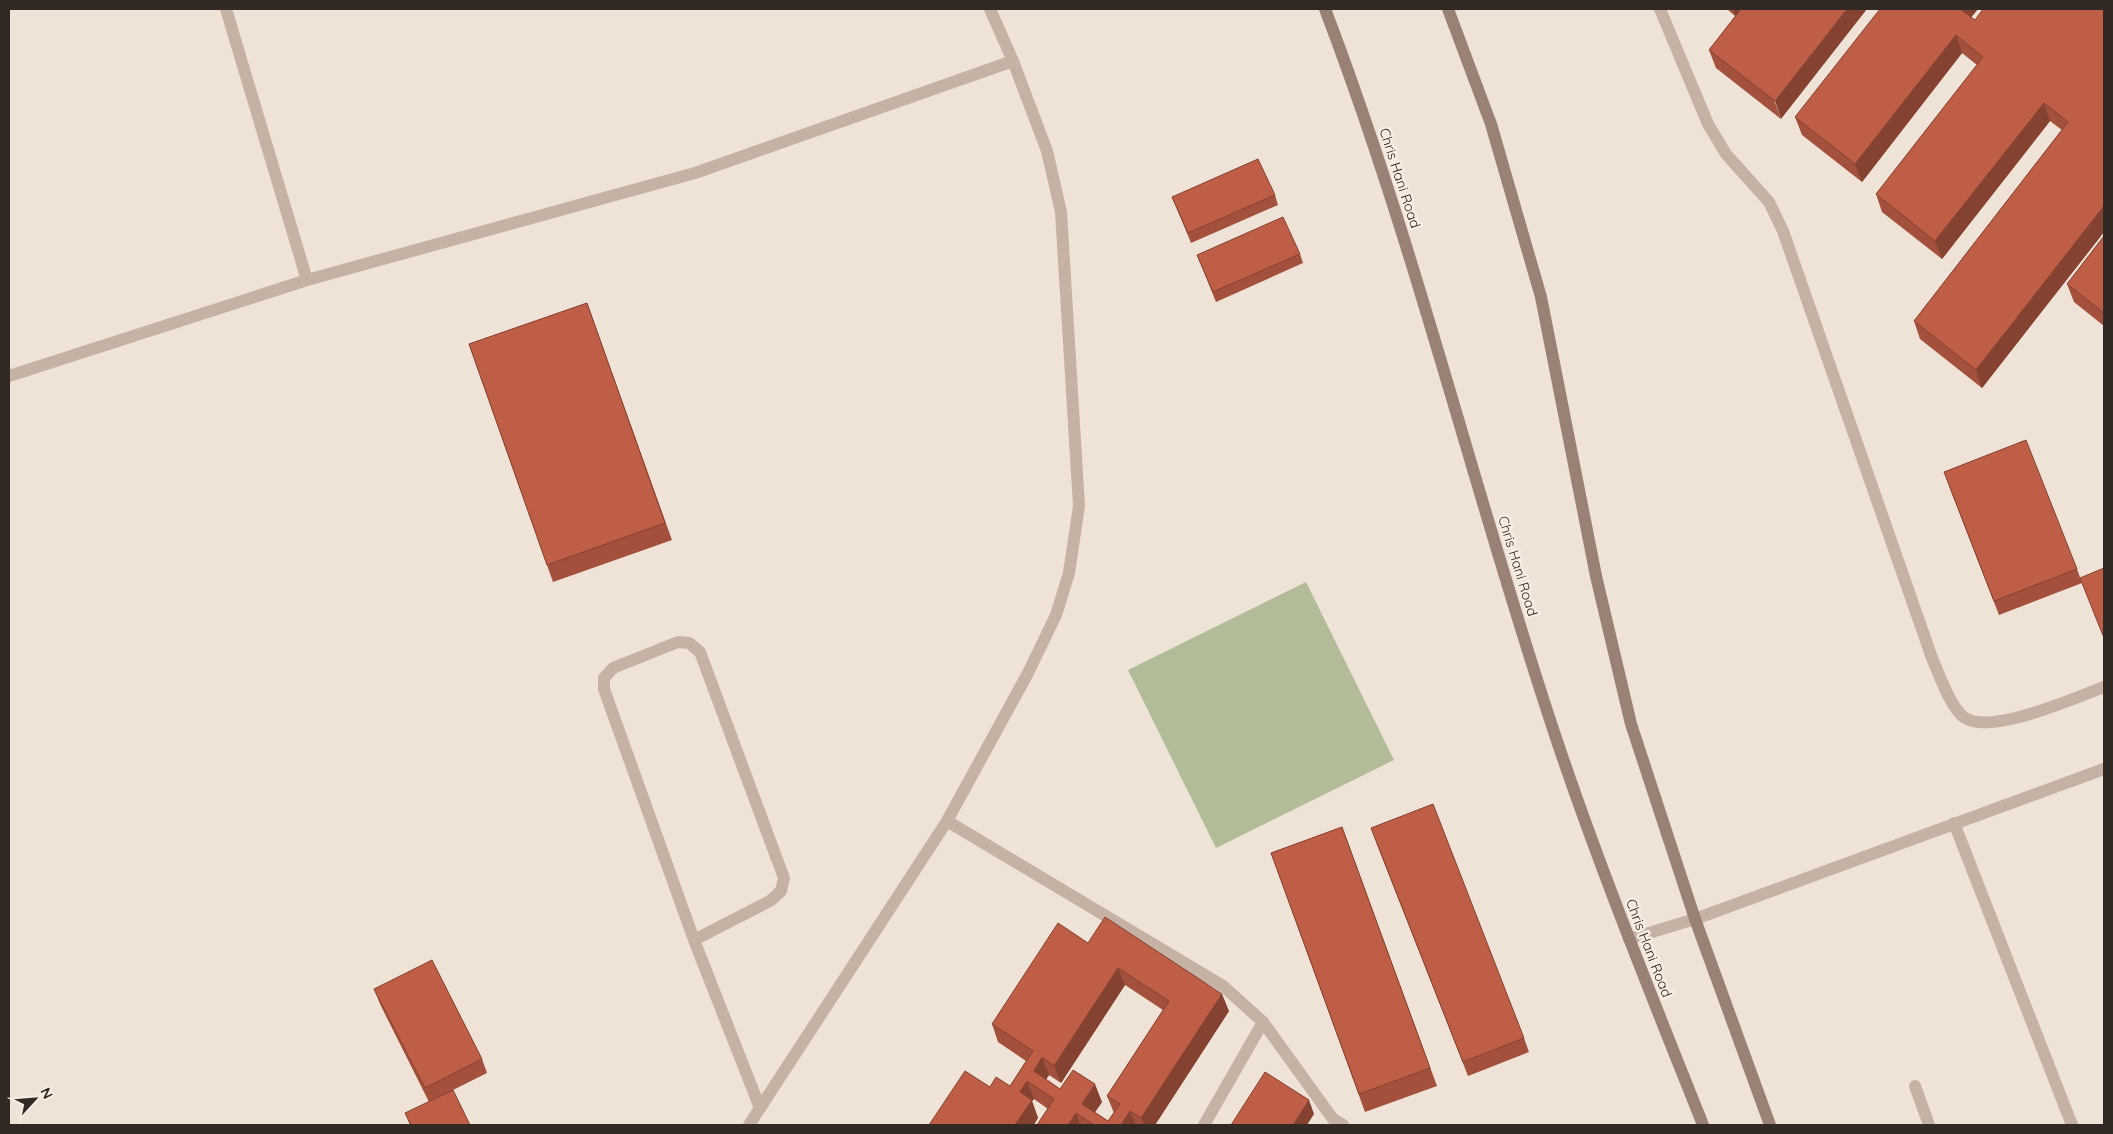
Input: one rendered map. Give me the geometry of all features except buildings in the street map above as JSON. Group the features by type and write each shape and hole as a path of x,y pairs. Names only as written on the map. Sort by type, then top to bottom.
{"main road":[{"name":"Chris Hani Road","path":"1324,9 1351,78 1397,216 1556,738 1629,939 1704,1125"},
{"path":"1448,9 1492,124 1541,297 1596,576 1631,724 1695,919 1770,1125"}],"street":[{"path":"226,9 307,280"},
{"path":"749,1125 947,821 1028,673 1056,615 1074,551 1079,506 1061,212 1047,151 1013,60 990,9"},
{"path":"1660,9 1708,124 1726,154 1768,202 1783,231 1932,658 1950,698 1964,718 1982,724 2005,721 2035,712 2104,687"},
{"path":"9,376 307,280 695,173 1013,60"},
{"path":"694,940 770,901 781,891 784,878 700,652 689,643 678,642 613,668 604,678 604,689 694,940 760,1108"},
{"path":"1629,939 1695,919 2104,768"},
{"path":"947,821 1223,986 1263,1022 1336,1123"},
{"path":"1954,823 2072,1125"},
{"path":"1204,1125 1263,1022"},
{"path":"1915,1086 1929,1125"}],"green space":[{"path":"1306,582 1394,760 1216,848 1128,670"}]}
